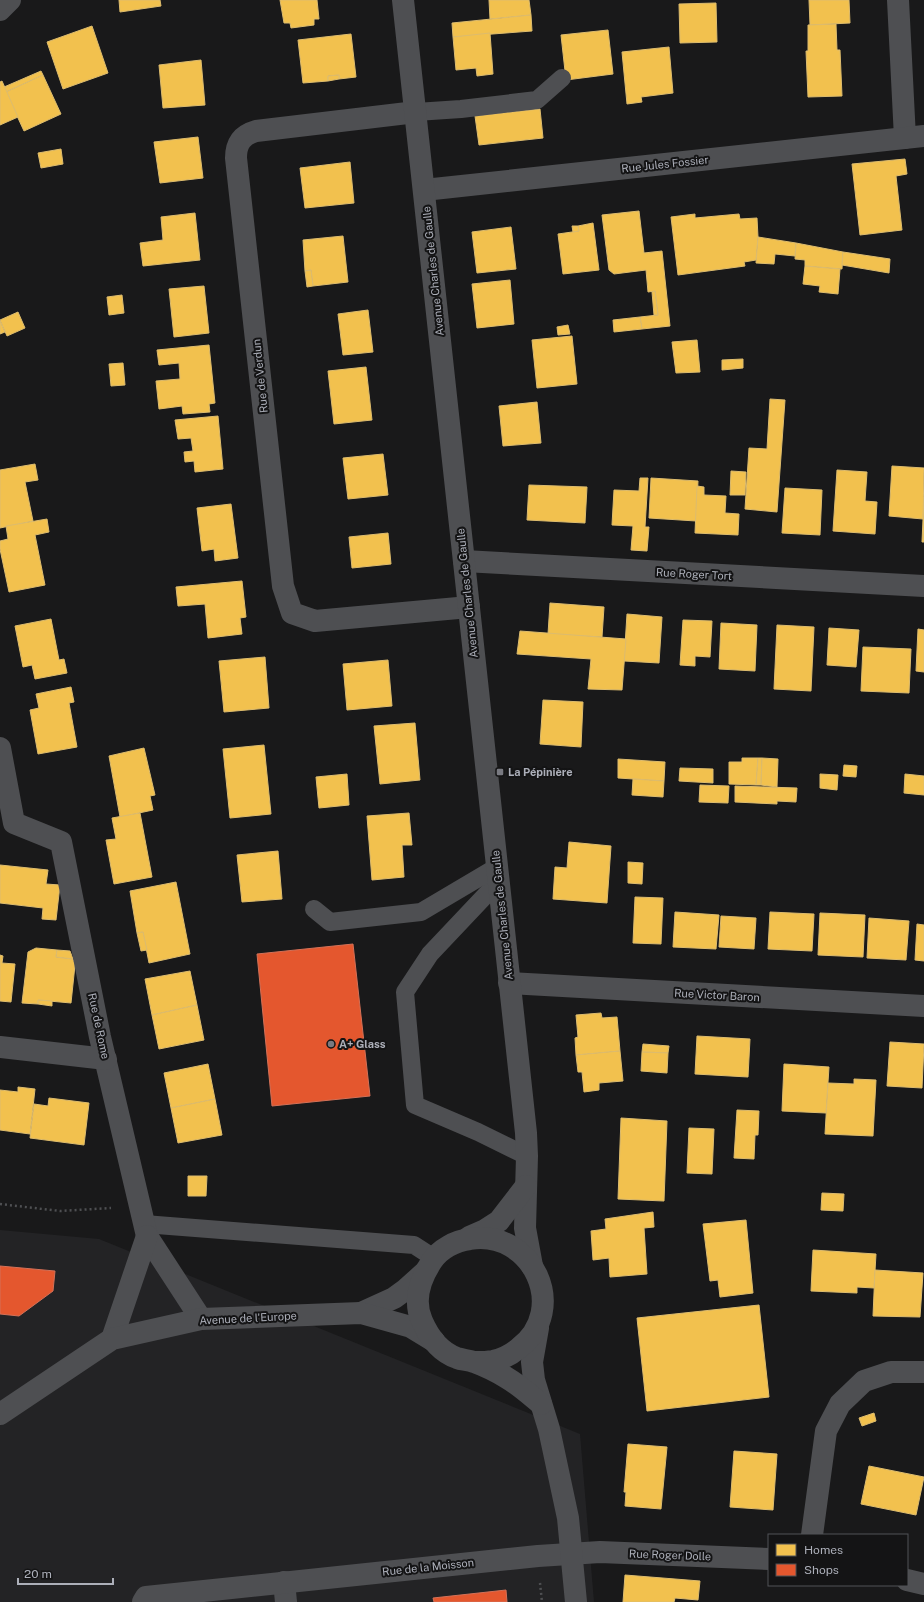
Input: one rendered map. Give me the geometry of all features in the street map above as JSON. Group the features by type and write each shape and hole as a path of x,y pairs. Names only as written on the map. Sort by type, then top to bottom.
{"street":[{"path":"0,10 10,0"},
{"name":"Avenue Charles de Gaulle","path":"404,0 527,1156 525,1228 532,1266"},
{"name":"Rue Jules Fossier","path":"424,190 915,137 898,0"},
{"name":"Rue de Verdun","path":"416,112 256,131 248,134 240,140 236,148 239,181 283,586 292,613 315,621 469,607"},
{"name":"Rue Roger Tort","path":"464,561 924,586"},
{"name":"Rue de Rome","path":"0,748 7,824 61,842 106,1059 144,1222 201,1319"},
{"name":"Rue Victor Baron","path":"509,983 924,1006"},
{"path":"0,1047 106,1059"},
{"path":"526,1186 499,1221 485,1230 447,1247 429,1265 419,1287 418,1304 421,1320 429,1335 440,1347 456,1357 474,1362 507,1377 541,1404"},
{"path":"0,1414 112,1339 144,1222"},
{"path":"462,1240 478,1238 495,1239 510,1245 525,1256 536,1272 542,1290 542,1309 537,1327 526,1343 511,1354 493,1361 474,1362"},
{"name":"Avenue de l'Europe","path":"361,1313 394,1298 405,1290 429,1265"},
{"name":"Avenue de l'Europe","path":"112,1339 201,1319 361,1313 411,1327 434,1341"},
{"path":"540,1314 532,1362 534,1380 549,1429 568,1518 576,1602"},
{"path":"812,1534 826,1430 840,1404 864,1381 892,1372 924,1372"},
{"name":"Rue Roger Dolle","path":"572,1554 600,1552 768,1559"},
{"name":"Rue de la Moisson","path":"143,1602 146,1597 285,1592 522,1557 572,1554"},
{"path":"908,1580 924,1584"}],"lane":[{"path":"416,112 461,110 537,100 562,78"},
{"path":"314,909 330,922 421,912 498,874"},
{"path":"498,874 430,954 405,992 415,1105 478,1132 527,1156"},
{"path":"144,1222 414,1245 429,1265"}],"path":[{"path":"0,1204 144,1222"}],"shaded area":[{"path":"0,1230 99,1239 580,1434 594,1602 0,1602"}],"building: Homes":[{"path":"119,0 160,0 161,6 120,12"},
{"path":"280,0 317,0 319,19 314,19 314,25 291,28 290,23 284,23"},
{"path":"489,0 529,0 531,15 490,19"},
{"path":"809,0 849,0 850,23 810,25"},
{"path":"716,3 717,42 680,43 679,4"},
{"path":"531,15 532,31 453,37 452,23"},
{"path":"836,24 837,50 840,50 842,96 808,97 806,51 808,51 808,25"},
{"path":"92,26 108,73 63,89 47,42"},
{"path":"608,30 613,74 566,80 561,35"},
{"path":"490,33 493,74 477,76 476,68 456,70 453,37"},
{"path":"351,34 356,77 339,79 339,75 328,76 328,81 303,83 298,40"},
{"path":"669,47 673,93 641,97 642,102 627,104 622,52"},
{"path":"201,60 205,105 163,108 159,65"},
{"path":"41,71 43,75 6,92 4,87"},
{"path":"43,75 61,114 24,131 6,92"},
{"path":"339,75 339,79 328,81 328,76"},
{"path":"2,81 18,117 0,125 0,82"},
{"path":"540,109 543,138 479,145 475,116"},
{"path":"198,137 203,178 160,183 154,142"},
{"path":"61,149 63,164 41,168 38,153"},
{"path":"905,159 907,174 896,176 902,230 860,235 852,164"},
{"path":"350,162 354,203 305,208 300,168"},
{"path":"639,211 644,253 662,251 670,326 642,329 640,317 658,315 655,291 648,292 646,270 614,274 609,270 602,215"},
{"path":"195,213 200,260 143,266 140,243 163,240 161,217"},
{"path":"695,214 695,218 739,214 740,219 757,218 758,237 756,260 744,262 745,266 678,275 671,217"},
{"path":"593,223 599,270 563,274 558,234 579,231 578,226"},
{"path":"572,226 578,226 579,231 573,232"},
{"path":"511,227 516,269 477,273 472,232"},
{"path":"343,236 348,282 313,286 311,270 305,271 303,240"},
{"path":"758,237 796,243 795,256 775,254 774,264 756,263"},
{"path":"796,243 843,252 842,269 805,266 805,260 795,259"},
{"path":"843,252 890,259 889,273 842,265"},
{"path":"805,266 840,269 838,294 819,292 820,286 803,284"},
{"path":"311,270 313,286 307,287 305,271"},
{"path":"510,280 514,324 477,328 472,284"},
{"path":"204,286 209,333 174,337 169,289"},
{"path":"655,291 658,315 654,315 652,292"},
{"path":"122,295 124,313 109,315 107,297"},
{"path":"368,310 373,352 343,355 338,314"},
{"path":"18,312 25,328 7,336 0,320"},
{"path":"640,317 642,329 614,332 613,320"},
{"path":"0,321 5,332 0,334"},
{"path":"568,325 570,334 558,335 557,327"},
{"path":"572,336 577,384 537,388 532,340"},
{"path":"697,340 700,372 676,373 672,342"},
{"path":"209,345 215,403 209,404 210,412 183,414 182,406 159,409 156,381 180,379 179,363 159,365 157,350"},
{"path":"743,359 743,368 722,370 722,360"},
{"path":"123,363 125,385 111,386 109,364"},
{"path":"366,367 372,420 334,424 328,371"},
{"path":"770,399 785,400 777,512 745,509 749,448 767,449"},
{"path":"537,402 541,443 503,446 499,406"},
{"path":"218,416 223,469 195,472 194,461 185,462 184,452 193,451 191,438 178,439 175,420"},
{"path":"383,454 388,495 348,499 343,458"},
{"path":"35,464 38,480 25,482 33,521 0,528 0,470"},
{"path":"892,466 924,468 923,519 889,516"},
{"path":"837,470 867,472 865,501 877,502 875,534 833,531"},
{"path":"731,471 746,472 745,495 730,495"},
{"path":"640,478 648,478 645,527 649,527 647,551 631,550 633,526 612,525 614,490 639,491"},
{"path":"651,478 698,481 696,521 649,518"},
{"path":"529,485 587,487 585,523 527,520"},
{"path":"697,486 704,487 704,495 726,496 725,513 739,514 738,535 695,533"},
{"path":"785,488 822,490 820,535 782,533"},
{"path":"924,497 924,542 922,542"},
{"path":"231,504 238,558 215,561 214,549 202,551 197,508"},
{"path":"47,519 49,532 35,535 45,585 9,592 0,549 0,541 8,539 6,526"},
{"path":"388,533 391,564 352,568 349,537"},
{"path":"242,581 246,617 240,618 242,634 208,638 205,604 178,606 176,587"},
{"path":"550,603 604,607 602,637 548,634"},
{"path":"627,614 662,617 659,663 624,661"},
{"path":"51,619 59,660 64,659 67,673 35,679 32,665 23,667 15,626"},
{"path":"683,620 712,621 710,657 695,656 695,666 680,665"},
{"path":"721,623 757,625 755,671 719,669"},
{"path":"777,625 814,627 811,691 774,689"},
{"path":"829,628 859,630 856,667 827,665"},
{"path":"918,629 924,630 924,672 916,671"},
{"path":"520,631 626,639 622,690 588,689 591,659 517,654"},
{"path":"863,647 911,649 909,693 861,691"},
{"path":"265,657 269,708 224,712 219,661"},
{"path":"388,660 392,706 347,710 343,664"},
{"path":"71,687 74,702 69,703 77,747 38,754 30,710 39,708 36,694"},
{"path":"543,700 583,702 581,747 540,744"},
{"path":"415,723 420,780 380,784 374,726"},
{"path":"264,745 271,814 230,818 223,749"},
{"path":"144,748 155,795 150,796 153,810 120,817 109,756"},
{"path":"742,758 758,758 756,785 729,784 729,762 742,762"},
{"path":"758,758 762,758 761,785 756,785"},
{"path":"762,758 778,759 777,787 761,785"},
{"path":"618,759 665,762 664,781 618,778"},
{"path":"844,765 857,766 856,777 843,776"},
{"path":"680,768 713,769 713,783 679,781"},
{"path":"347,774 349,805 319,808 316,777"},
{"path":"820,774 838,775 837,790 820,788"},
{"path":"905,774 924,776 924,795 904,793"},
{"path":"633,779 664,781 663,797 632,795"},
{"path":"700,785 729,786 728,803 699,802"},
{"path":"735,786 797,788 796,802 777,801 777,804 735,802"},
{"path":"140,813 152,877 114,884 106,840 116,839 112,818"},
{"path":"409,813 412,845 402,845 404,877 372,880 367,816"},
{"path":"569,842 611,846 607,903 553,899 555,867 567,868"},
{"path":"278,851 282,899 242,902 237,855"},
{"path":"628,862 643,863 642,884 628,883"},
{"path":"0,865 48,870 46,884 60,885 56,920 42,919 43,908 0,903"},
{"path":"176,882 190,954 149,963 143,932 137,933 130,891"},
{"path":"635,897 663,898 661,944 633,943"},
{"path":"675,912 719,915 716,949 673,947"},
{"path":"770,912 814,914 812,951 768,949"},
{"path":"820,913 865,915 863,957 818,955"},
{"path":"721,916 756,918 754,949 719,947"},
{"path":"869,918 909,921 906,960 867,958"},
{"path":"917,924 924,925 924,961 915,960"},
{"path":"143,932 147,950 141,951 137,933"},
{"path":"36,948 57,950 56,957 73,959 75,965 71,1003 38,1000 38,1004 22,1003 28,952"},
{"path":"57,950 70,951 73,959 56,957"},
{"path":"0,955 3,956 2,963 15,964 11,1002 0,1001"},
{"path":"190,971 197,1005 152,1015 145,979"},
{"path":"38,1000 52,1001 52,1006 38,1004"},
{"path":"197,1005 204,1040 159,1049 152,1015"},
{"path":"601,1013 602,1018 617,1017 620,1051 576,1055 575,1038 578,1037 576,1015"},
{"path":"697,1036 750,1039 748,1077 695,1074"},
{"path":"890,1042 924,1044 922,1088 887,1086"},
{"path":"643,1044 669,1046 668,1053 642,1052"},
{"path":"620,1051 623,1081 599,1083 599,1090 584,1092 582,1072 578,1072 576,1055"},
{"path":"642,1052 668,1053 667,1073 641,1071"},
{"path":"208,1064 215,1099 171,1108 164,1073"},
{"path":"784,1064 829,1067 826,1113 782,1111"},
{"path":"854,1079 876,1080 873,1136 825,1134 828,1083 854,1084"},
{"path":"18,1087 35,1089 30,1134 0,1130 0,1090 18,1092"},
{"path":"49,1098 89,1103 84,1145 30,1138 34,1104 48,1106"},
{"path":"215,1099 222,1135 178,1143 171,1108"},
{"path":"737,1110 759,1111 758,1135 755,1135 754,1159 734,1158"},
{"path":"621,1118 667,1121 664,1201 618,1199"},
{"path":"689,1128 714,1129 712,1174 687,1173"},
{"path":"188,1176 207,1176 206,1196 188,1196"},
{"path":"822,1193 844,1194 843,1211 821,1210"},
{"path":"653,1212 654,1227 644,1228 647,1274 610,1277 609,1258 593,1260 591,1231 606,1229 605,1219"},
{"path":"746,1220 753,1293 720,1297 718,1280 710,1281 703,1224"},
{"path":"813,1250 876,1254 874,1288 857,1287 857,1293 811,1291"},
{"path":"875,1270 923,1273 920,1317 873,1316"},
{"path":"759,1305 769,1397 647,1411 637,1318"},
{"path":"874,1413 876,1421 862,1426 859,1418"},
{"path":"628,1444 667,1447 661,1509 625,1506 626,1492 624,1492"},
{"path":"734,1451 777,1454 773,1510 730,1507"},
{"path":"869,1466 924,1477 916,1515 861,1504"},
{"path":"625,1575 700,1581 698,1600 675,1598 674,1602 623,1602"}],"building: Shops":[{"path":"353,944 370,1096 272,1106 257,954"},
{"path":"0,1266 55,1271 53,1291 19,1316 0,1314"},
{"path":"506,1590 507,1602 434,1602 433,1598"}],"place":[{"name":"La Pépinière","path":"500,772"},
{"name":"A+ Glass","path":"331,1044"}]}
